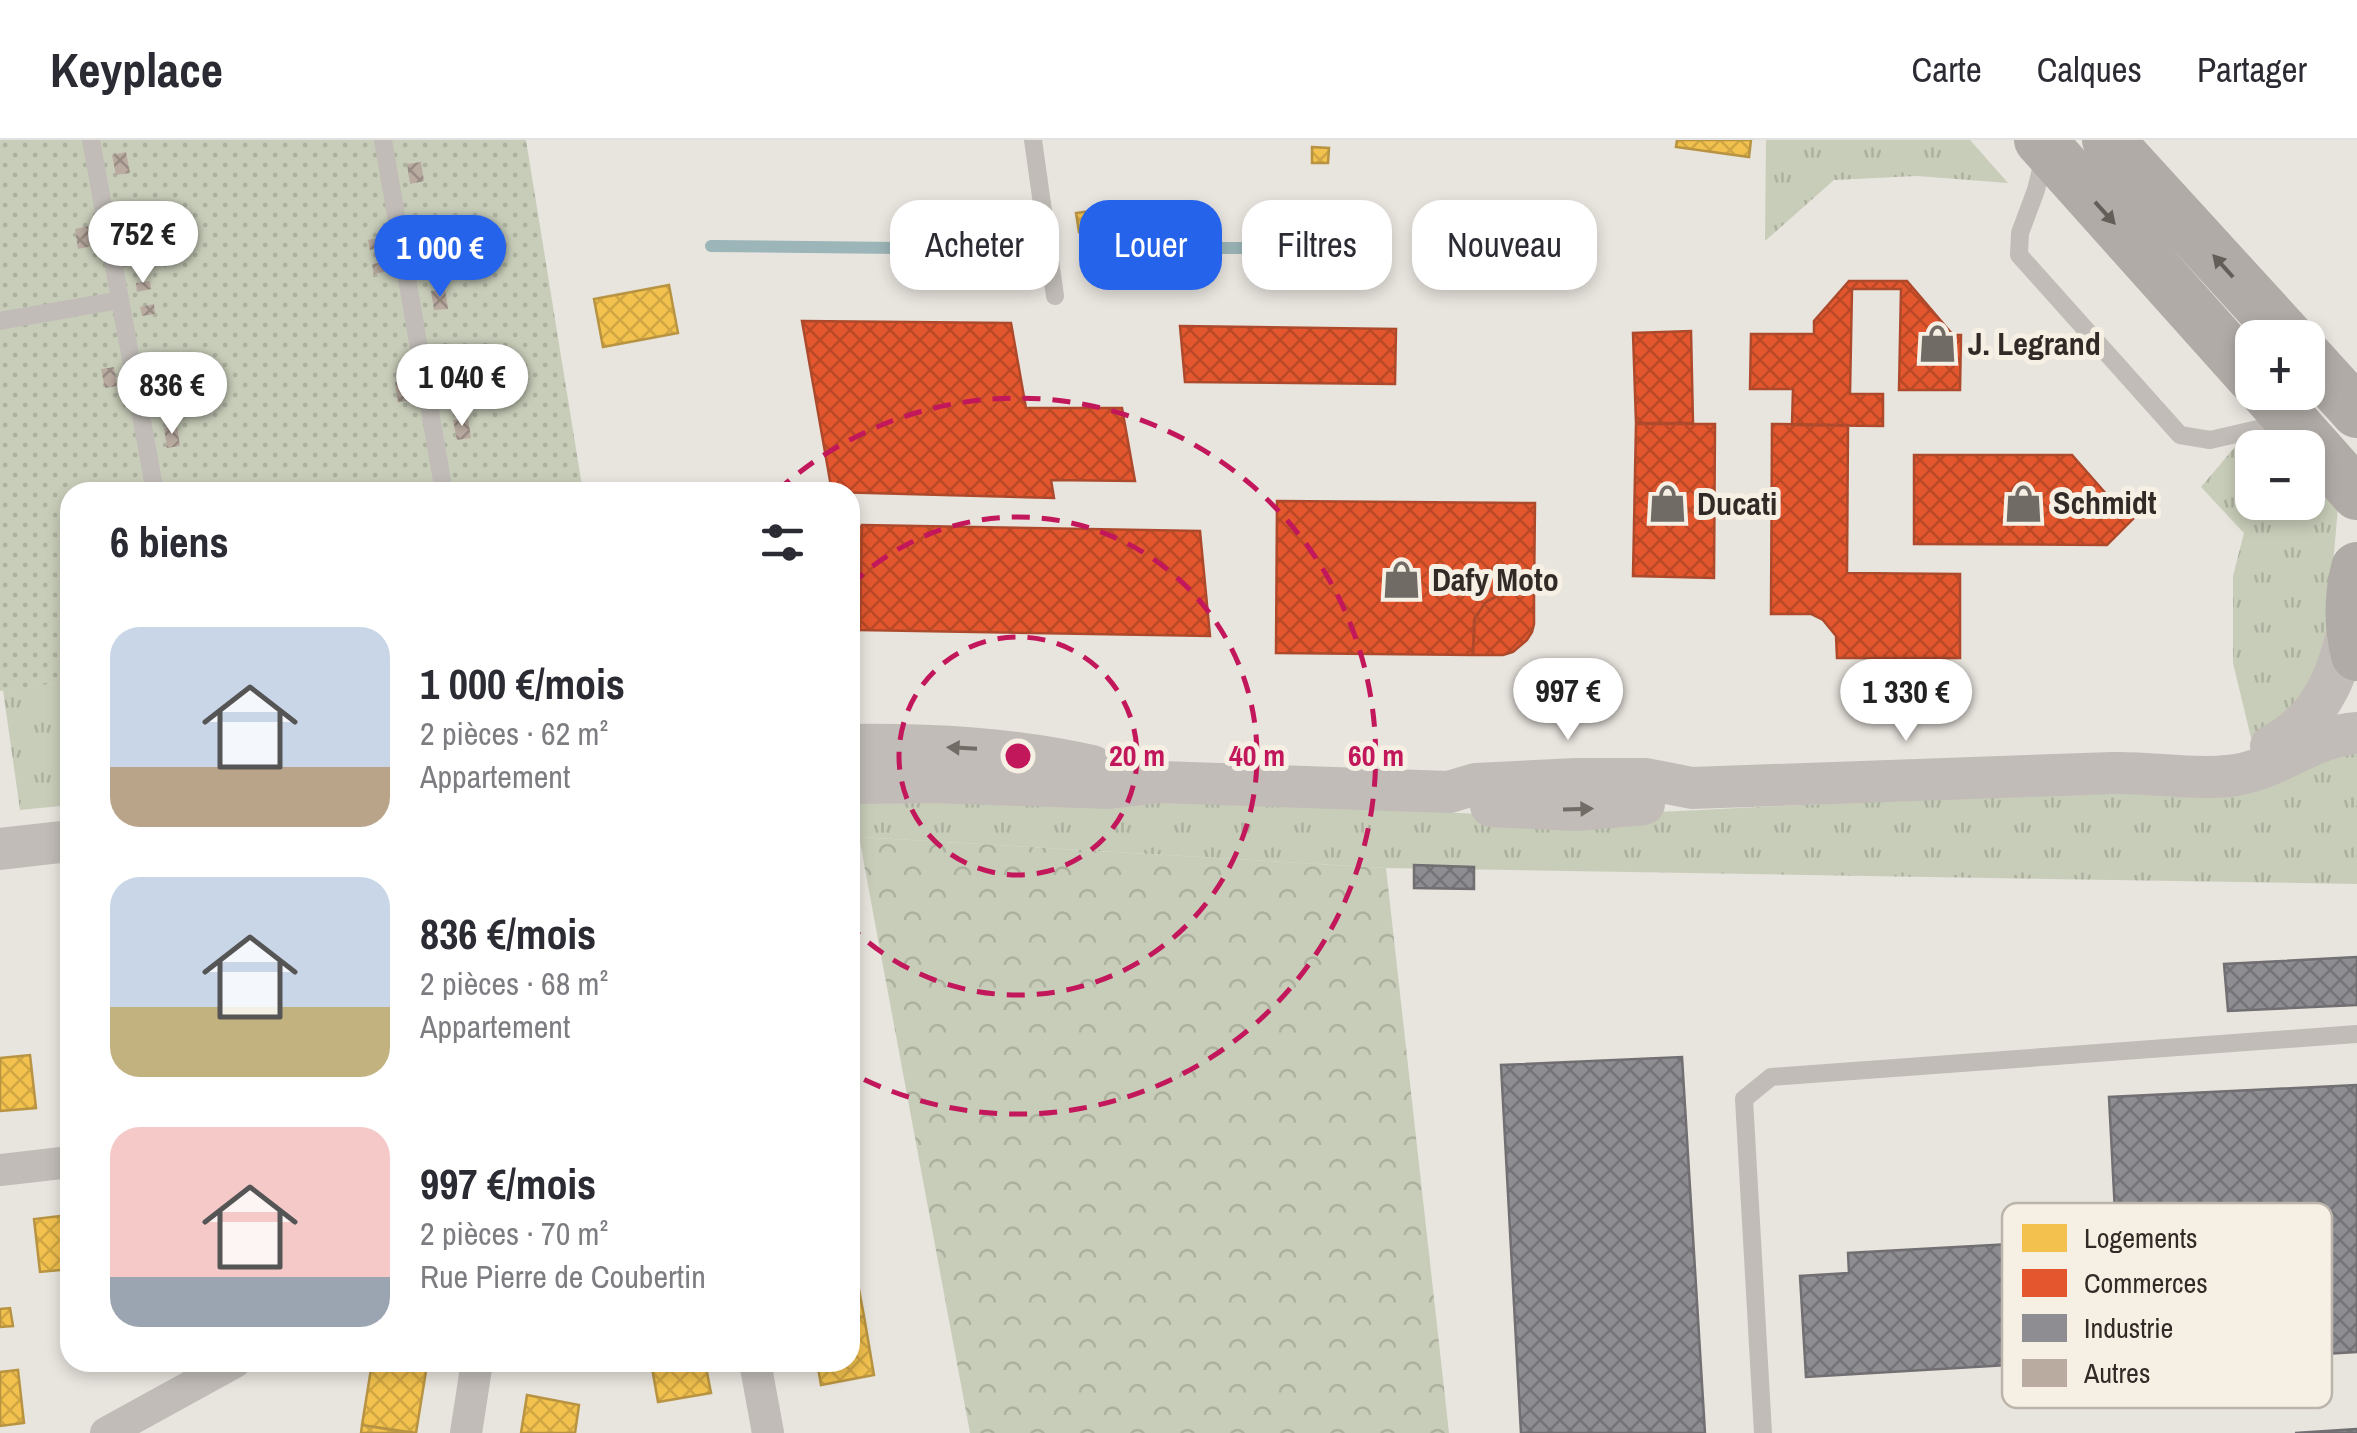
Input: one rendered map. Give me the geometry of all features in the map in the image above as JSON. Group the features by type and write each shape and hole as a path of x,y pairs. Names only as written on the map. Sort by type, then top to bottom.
{"main road":[{"path":"2108,140 2273,320"},
{"path":"2043,144 2235,358"},
{"path":"2325,377 2357,412"},
{"path":"2282,410 2357,494"}],"street":[{"path":"2124,773 2244,756 2280,741 2309,716 2329,688 2355,611"},
{"path":"860,782 1108,788 1161,782 1449,792 1476,784 1576,779 1646,779 1692,788 2124,773 2212,778 2249,774 2326,738 2357,733"},
{"path":"860,745 993,749 1075,762 1161,782"},
{"path":"0,849 60,842"},
{"path":"0,873 60,870"},
{"path":"0,1170 60,1163"},
{"path":"106,1433 217,1372"},
{"path":"466,1433 475,1372"},
{"path":"757,1372 768,1433"}],"lane":[{"path":"91,140 153,482"},
{"path":"383,140 442,482"},
{"path":"1033,140 1055,296"},
{"path":"2043,144 2036,190 2020,233 2019,255 2180,435 2210,440 2273,410"},
{"path":"0,321 120,300"},
{"path":"1763,1433 1744,1099 1771,1076 2357,1034"}],"green space":[{"path":"0,140 526,140 581,482 60,482 60,682 0,691"},
{"path":"1766,140 1970,140 2008,183 1917,176 1834,180 1765,241"},
{"path":"2263,414 2277,430 2249,430"},
{"path":"2235,447 2235,520 2325,520 2325,489 2338,507 2325,657 2307,699 2279,723 2251,738 2233,663 2233,576 2244,533 2201,487"},
{"path":"60,682 60,806 20,810 3,690"},
{"path":"2357,746 2357,884 1386,868 860,837 860,793 1556,817 2027,794"},
{"path":"860,837 1386,868 1449,1433 970,1433"}],"building: Logements":[{"path":"1677,140 1751,140 1749,157 1676,147"},
{"path":"1312,147 1329,148 1328,163 1312,163"},
{"path":"669,285 678,333 603,347 594,299"},
{"path":"30,1055 36,1108 0,1111 0,1058"},
{"path":"60,1216 60,1270 40,1272 34,1219"},
{"path":"10,1308 13,1326 0,1327 0,1309"},
{"path":"864,1316 874,1375 821,1385 819,1372 860,1372 860,1317"},
{"path":"18,1370 24,1423 0,1426 0,1372"},
{"path":"371,1372 426,1372 416,1433 362,1425"},
{"path":"653,1372 707,1372 711,1393 658,1402"},
{"path":"527,1395 579,1405 575,1433 521,1433"},
{"path":"362,1425 410,1433 361,1433"}],"building: Commerces":[{"path":"1849,281 1907,281 1953,335 1961,335 1960,390 1899,390 1901,289 1852,289 1850,394 1883,394 1883,426 1792,425 1793,389 1750,389 1751,334 1814,334 1814,321"},
{"path":"802,321 1011,323 1026,408 1122,408 1135,481 1051,480 1054,498 860,493 860,482 830,482"},
{"path":"1180,326 1396,329 1395,384 1185,382"},
{"path":"1691,331 1693,423 1636,423 1633,333"},
{"path":"1636,424 1715,424 1714,578 1633,576"},
{"path":"1772,424 1848,425 1847,573 1960,574 1960,658 1837,658 1836,636 1823,620 1811,614 1771,614"},
{"path":"1914,455 2072,455 2133,519 2107,545 1914,544"},
{"path":"1277,501 1535,503 1534,594 1501,594 1485,603 1474,620 1473,655 1276,653"},
{"path":"862,525 1200,531 1210,636 860,630"},
{"path":"860,527 862,527 860,575"},
{"path":"1501,594 1534,594 1532,632 1513,652 1473,655 1475,617 1487,601"}],"building: Industrie":[{"path":"1414,865 1474,867 1474,889 1414,888"},
{"path":"2357,957 2357,1005 2228,1011 2224,964"},
{"path":"1682,1057 1705,1433 1521,1433 1501,1065"},
{"path":"2357,1085 2357,1352 2332,1353 2332,1203 2115,1203 2109,1097"},
{"path":"2002,1245 2002,1365 1806,1377 1800,1276 1849,1273 1848,1253"},
{"path":"2357,1429 2357,1433 2295,1433"}],"building: Autres":[{"path":"126,152 130,173 116,175 112,155"},
{"path":"421,162 424,181 410,184 407,164"},
{"path":"88,226 92,246 78,249 75,229"},
{"path":"381,237 384,247 370,250 368,240"},
{"path":"386,262 388,271 374,274 372,264"},
{"path":"150,281 151,289 137,292 136,283"},
{"path":"445,289 448,309 434,310 431,291"},
{"path":"154,304 155,314 142,316 140,307"},
{"path":"114,367 117,386 105,388 101,369"},
{"path":"408,380 412,400 398,402 395,382"},
{"path":"468,418 471,438 457,440 453,420"},
{"path":"177,426 180,446 167,448 164,428"}],"waterway":[{"path":"711,246 890,248"},
{"path":"1222,248 1242,248"}],"place":[{"name":"J. Legrand","path":"1938,344"},
{"name":"Schmidt","path":"2023,503"},
{"name":"Ducati","path":"1667,504"},
{"name":"Dafy Moto","path":"1402,580"}]}
